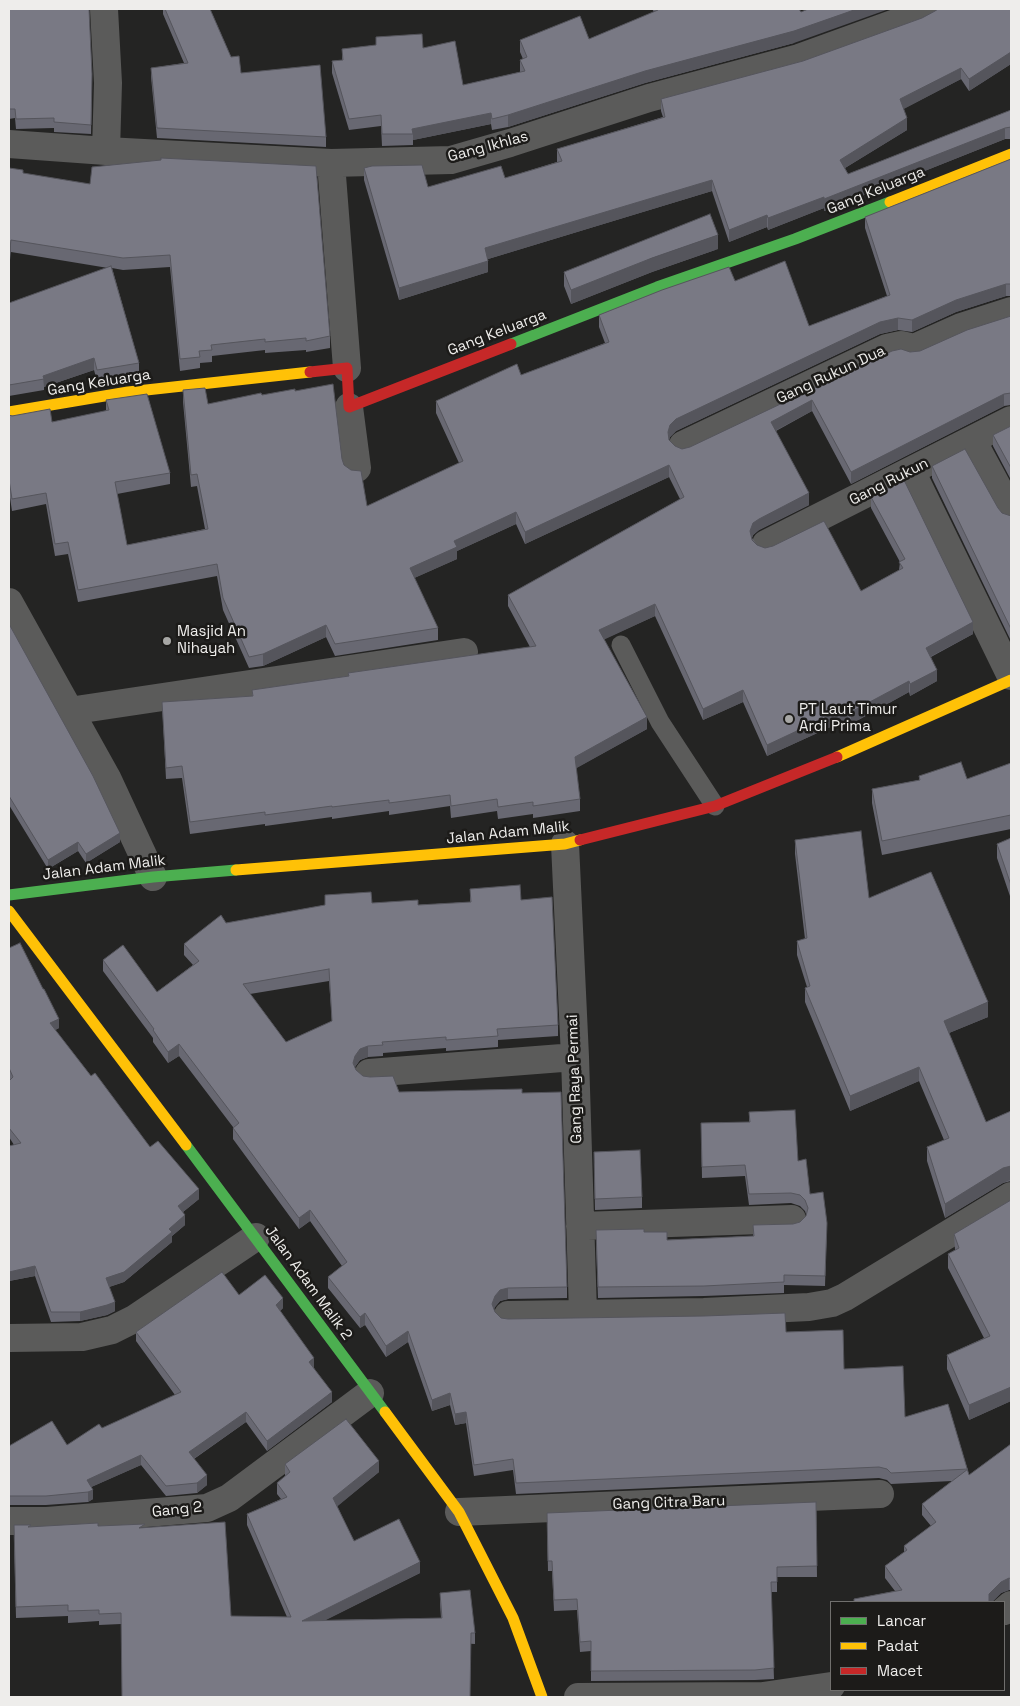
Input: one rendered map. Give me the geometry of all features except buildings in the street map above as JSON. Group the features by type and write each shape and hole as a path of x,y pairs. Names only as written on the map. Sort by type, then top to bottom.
{"street":[{"path":"104,9 108,83 106,151"},
{"name":"Gang Ikhlas","path":"9,144 331,163 451,160 649,98 799,58 915,16 928,9"},
{"name":"Gang Keluarga","path":"349,407 657,287 795,239 1011,154"},
{"path":"331,163 349,407 357,468"},
{"name":"Gang Rukun Dua","path":"683,445 887,348 901,345 914,348 961,327 1011,311"},
{"name":"Gang Keluarga","path":"9,412 128,392 347,368"},
{"name":"Gang Rukun","path":"766,544 1011,420"},
{"path":"972,440 1011,512"},
{"path":"911,471 1011,676"},
{"path":"9,602 44,661 69,711 108,778 153,877"},
{"path":"69,711 464,652"},
{"name":"Jalan Adam Malik","path":"9,895 153,877 565,844 715,806 855,750 1011,680"},
{"name":"Gang Raya Permai","path":"565,844 575,1058 583,1313"},
{"name":"Jalan Adam Malik 2","path":"9,911 256,1237 458,1512 514,1618 542,1697"},
{"path":"369,1074 575,1058"},
{"path":"508,1315 714,1311 809,1307 832,1303 845,1297 1011,1196"},
{"path":"580,1226 792,1219"},
{"path":"9,1338 82,1337 112,1330 134,1319 256,1237"},
{"name":"Gang 2","path":"9,1521 47,1521 207,1508 229,1498 370,1393"},
{"name":"Gang Citra Baru","path":"458,1512 880,1494"},
{"path":"578,1697 763,1696 830,1686"}],"lane":[{"path":"621,646 660,722 715,806"}],"traffic: fast":[{"path":"511,344 657,287 795,239 890,202"},
{"path":"9,895 153,877 236,870"},
{"path":"186,1145 385,1412"}],"traffic: slow":[{"path":"890,202 1011,154"},
{"path":"9,412 128,392 310,372"},
{"path":"837,757 1011,680"},
{"path":"236,870 565,844 580,840"},
{"path":"9,911 186,1145"},
{"path":"385,1412 459,1512 513,1618 542,1697"}],"traffic: jam":[{"path":"310,372 347,368 349,407 511,344"},
{"path":"580,840 715,806 837,757"}],"place":[{"name":"Masjid An Nihayah","path":"167,641"},
{"name":"PT Laut Timur Ardi Prima","path":"789,719"}]}
